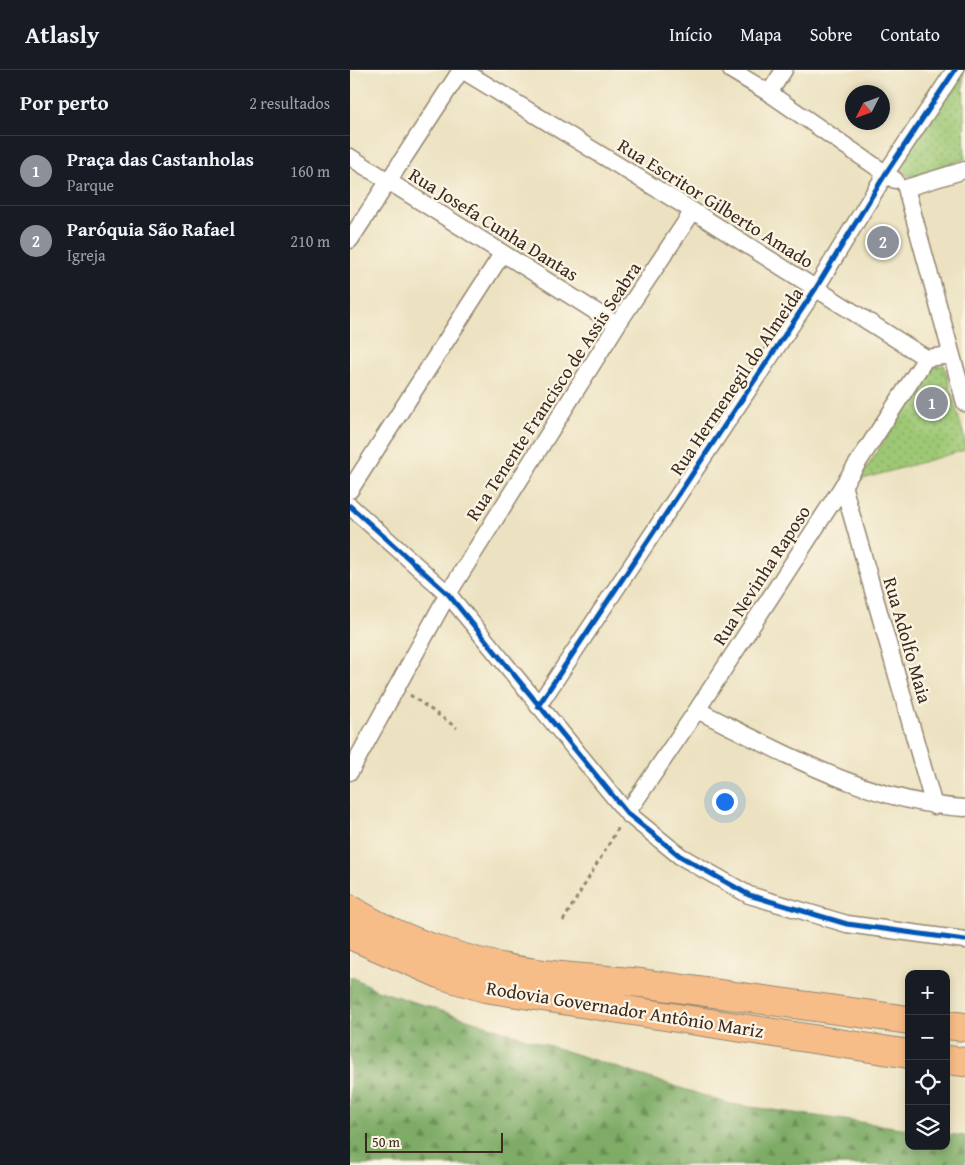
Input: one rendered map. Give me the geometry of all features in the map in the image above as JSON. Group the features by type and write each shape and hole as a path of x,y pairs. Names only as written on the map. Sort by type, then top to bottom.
{"highway":[{"name":"Rodovia Governador Antônio Mariz","path":"350,909 366,920 451,954 534,973 639,983 905,1019"},
{"name":"Rodovia Governador Antônio Mariz","path":"350,935 442,975 485,988 905,1053"},
{"path":"950,1025 965,1027"},
{"path":"950,1060 965,1062"}],"street":[{"path":"350,240 462,70"},
{"name":"Rua Escritor Gilberto Amado","path":"462,70 693,211 926,358"},
{"path":"731,70 769,93 906,188 965,403"},
{"path":"769,93 784,70"},
{"name":"Rua Hermenegil do Almeida","path":"538,706 816,288 886,173 954,70"},
{"name":"Rua Josefa Cunha Dantas","path":"350,157 617,325"},
{"path":"906,188 965,170"},
{"name":"Rua Tenente Francisco de Assis Seabra","path":"350,772 448,594 617,325 693,211"},
{"path":"350,490 502,254"},
{"path":"926,358 952,355"},
{"name":"Rua Nevinha Raposo","path":"627,813 697,710 926,358"},
{"name":"Rua Adolfo Maia","path":"843,485 934,806"},
{"path":"350,506 448,594 627,813 680,856 749,895 847,924 965,940"},
{"path":"697,710 835,776 934,806 965,808"}],"path":[{"path":"398,686 457,728"},
{"path":"563,921 627,813"}],"green space":[{"path":"963,70 965,159 912,177 905,174 899,167"},
{"path":"944,365 965,440 965,450 859,480 932,367"},
{"path":"350,976 377,990 730,1104 905,1128 905,1150 950,1150 950,1134 965,1136 965,1165 350,1165"}],"cycle path":[{"path":"538,706 816,288 886,173 955,70"},
{"path":"350,506 448,594 627,813 680,856 749,895 847,924 965,940"}],"place":[{"name":"Paróquia São Rafael","path":"883,242"},
{"name":"Praça das Castanholas","path":"932,403"}]}
